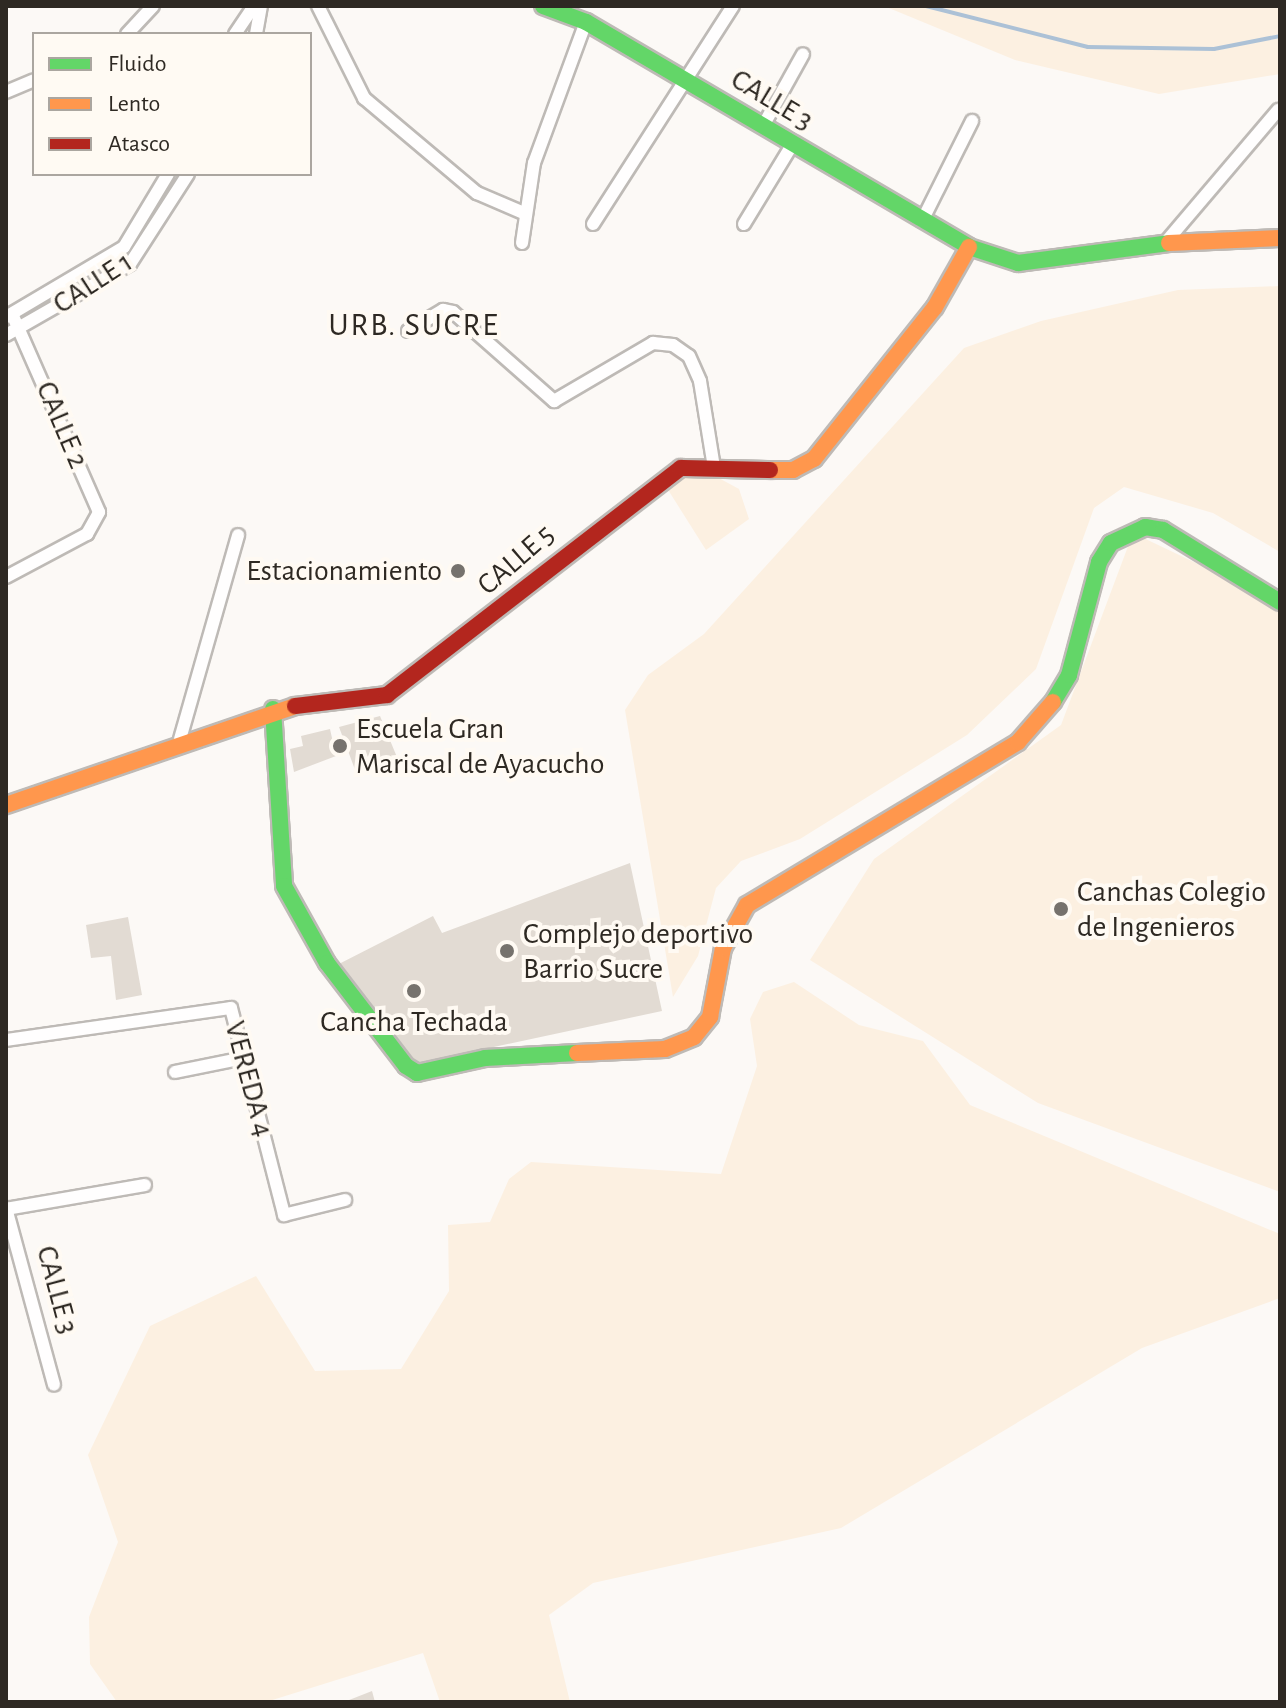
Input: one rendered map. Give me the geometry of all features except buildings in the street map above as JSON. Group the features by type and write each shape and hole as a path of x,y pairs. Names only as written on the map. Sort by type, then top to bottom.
{"street":[{"path":"129,32 153,6"},
{"path":"236,32 254,6"},
{"path":"256,32 261,6"},
{"path":"318,6 364,98 477,193 526,214"},
{"name":"CALLE 3","path":"543,6 586,22 969,247 1018,263 1165,243 1280,238"},
{"path":"593,224 733,6"},
{"path":"522,243 534,163 586,22"},
{"path":"763,126 803,54"},
{"path":"6,92 32,81"},
{"path":"1165,243 1278,110"},
{"path":"922,221 972,121"},
{"path":"744,224 792,145"},
{"name":"CALLE 1","path":"9,315 124,247 167,176"},
{"name":"CALLE 1","path":"6,335 130,264 187,176"},
{"name":"CALLE 5","path":"6,805 180,739 273,709 368,699 407,686 638,492 681,468 793,470 814,459 885,376 969,247"},
{"path":"408,331 443,310 453,312 558,400 653,343 673,345 689,356 700,381 714,467"},
{"name":"CALLE 2","path":"6,577 87,534 99,512 20,327 9,315"},
{"path":"273,709 284,886 327,963 406,1066 417,1073 500,1057 665,1049 694,1037 710,1017 723,948 747,905 1018,742 1048,710 1069,675 1099,562 1111,543 1145,527 1163,530 1280,602"},
{"path":"180,739 238,535"},
{"name":"VEREDA 4","path":"6,1040 231,1008 284,1215 345,1200"},
{"path":"175,1072 244,1058"},
{"path":"6,1209 145,1185"},
{"name":"CALLE 3","path":"6,1209 54,1385"}],"shaded area":[{"path":"884,6 1280,6 1280,74 1159,94 1015,60"},
{"path":"1280,286 1280,552 1213,513 1124,487 1094,508 1036,669 967,735 800,839 741,861 716,888 698,956 673,997 625,710 648,675 704,634 964,348 1041,321 1178,290"},
{"path":"704,470 739,489 749,519 706,550 665,485"},
{"name":"Canchas Colegio de Ingenieros","path":"1133,533 1280,603 1280,1192 1038,1103 810,960 874,859 1061,725"},
{"path":"794,982 859,1025 923,1041 970,1105 1280,1234 1280,1298 1142,1348 841,1528 593,1583 549,1615 570,1702 440,1702 423,1653 266,1702 117,1702 90,1664 89,1617 118,1542 88,1455 150,1326 256,1276 315,1371 401,1369 449,1291 448,1225 490,1222 509,1179 531,1162 721,1174 757,1066 750,1019 763,992"}],"waterway":[{"path":"926,6 1088,47 1214,49 1280,36"}],"traffic: fast":[{"path":"543,6 586,22 969,247 1018,263 1169,243"},
{"path":"1053,702 1069,675 1099,562 1111,543 1145,527 1163,530 1280,602"},
{"path":"273,709 284,886 327,963 406,1066 417,1073 485,1058 577,1053"}],"traffic: slow":[{"path":"1169,243 1280,238"},
{"path":"770,470 793,470 814,459 935,307 969,247"},
{"path":"577,1053 665,1049 694,1037 710,1017 723,948 747,905 1018,742 1053,702"},
{"path":"6,805 295,706"}],"traffic: jam":[{"path":"295,706 387,695 681,468 770,470"}],"place":[{"name":"Estacionamiento","path":"458,571"},
{"name":"Escuela Gran Mariscal de Ayacucho","path":"340,746"},
{"name":"Canchas Colegio de Ingenieros","path":"1061,909"},
{"name":"Complejo deportivo Barrio Sucre","path":"507,951"},
{"name":"Cancha Techada","path":"414,991"}],"district":[{"name":"URB. SUCRE","path":"414,325"}]}
